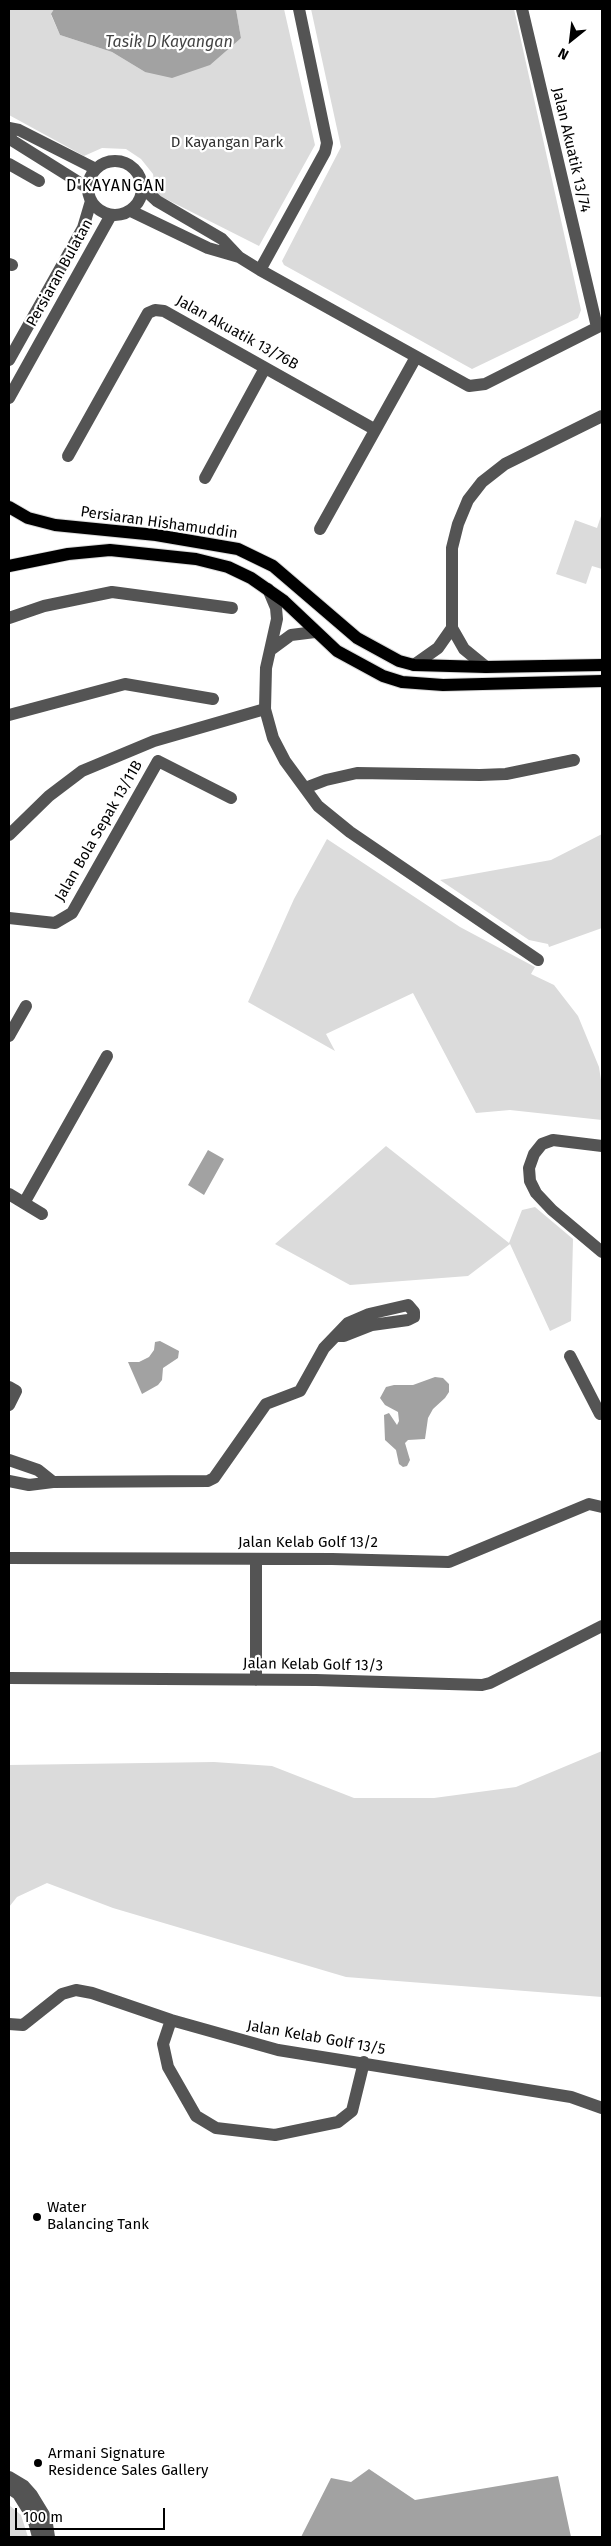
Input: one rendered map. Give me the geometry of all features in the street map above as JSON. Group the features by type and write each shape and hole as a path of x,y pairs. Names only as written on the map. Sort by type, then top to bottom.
{"main road":[{"name":"Persiaran Hishamuddin","path":"9,507 28,518 55,525 156,535 238,549 273,566 356,638 378,651 414,665 486,667 602,665"},
{"name":"Persiaran Hishamuddin","path":"9,566 68,554 110,550 148,552 196,559 228,567 268,589 338,651 363,666 402,682 443,685 602,681"}],"street":[{"path":"260,270 325,152 327,143 299,9"},
{"name":"Jalan Akuatik 13/74","path":"523,9 599,326"},
{"path":"9,128 20,130 96,169"},
{"path":"9,136 13,141 88,188"},
{"path":"112,161 130,165 137,171 143,188 142,197 131,211 125,214 111,215 99,210 91,201 88,188 88,181 96,169 112,161"},
{"path":"9,164 38,181"},
{"path":"143,188 157,201 222,239 239,256 260,270 469,386 477,386 599,326"},
{"name":"Persiaran Bulatan","path":"9,360 83,228 91,201"},
{"path":"131,211 208,248 239,256"},
{"name":"Persiaran Bulatan","path":"9,398 111,215"},
{"name":"Jalan Akuatik 13/76B","path":"68,456 148,313 155,310 164,310 374,429"},
{"path":"320,529 374,429 416,357"},
{"path":"205,478 265,368"},
{"path":"486,667 464,648 452,628 452,548 458,524 468,500 482,482 505,464 602,416"},
{"path":"268,589 278,619 266,668 265,709 273,738 285,761 318,806 350,832 538,960"},
{"path":"9,618 44,606 112,592 232,608"},
{"path":"414,665 438,648 452,628"},
{"path":"272,649 291,635 315,632"},
{"path":"9,716 47,703 125,684 213,699"},
{"path":"9,835 49,796 82,771 154,741 265,709"},
{"path":"154,741 158,761 231,798"},
{"path":"305,788 326,780 357,773 446,776 497,774 574,760"},
{"name":"Jalan Bola Sepak 13/11B","path":"9,918 55,923 72,913 158,761"},
{"path":"9,1036 26,1006"},
{"path":"24,1203 107,1056"},
{"path":"602,1146 554,1140 542,1144 534,1154 529,1168 530,1181 536,1193 552,1210 602,1252"},
{"path":"9,1194 42,1214"},
{"path":"9,1481 29,1485 53,1482 208,1481 214,1478 266,1404 300,1391 324,1348 348,1323 369,1314 408,1305 414,1312 414,1317 408,1320 372,1325 344,1336 337,1336"},
{"path":"570,1356 602,1415"},
{"path":"9,1387 16,1391 9,1404"},
{"path":"9,1460 38,1470 53,1482"},
{"name":"Jalan Kelab Golf 13/2","path":"9,1558 449,1562 589,1504 599,1506"},
{"path":"256,1559 256,1680"},
{"name":"Jalan Kelab Golf 13/3","path":"9,1678 256,1680 482,1685 490,1683 602,1626"},
{"name":"Jalan Kelab Golf 13/5","path":"9,2024 23,2025 62,1994 76,1990 92,1993 172,2020 278,2050 364,2062 571,2097 602,2108"},
{"path":"172,2020 163,2044 168,2067 196,2116 216,2128 275,2135 338,2122 352,2111 364,2062"},
{"path":"9,2477 24,2486 32,2495 46,2518 48,2537"},
{"path":"9,2488 18,2494 33,2518 38,2537"}],"green space":[{"name":"D Kayangan Park","path":"9,9 54,9 51,15 60,35 112,52 145,72 241,38 236,9 284,9 315,145 259,246 156,194 153,174 141,159 126,149 102,148 84,156 9,115"},
{"path":"311,9 514,9 581,310 578,318 472,369 284,265 282,261 341,147"},
{"path":"602,513 602,569 592,566 586,584 556,574 575,520 597,528"},
{"path":"602,834 602,928 549,947 548,944 529,940 440,880 551,860"},
{"path":"327,839 460,927 535,967 531,974 554,985 578,1016 599,1067 602,1087 602,1120 510,1110 476,1113 413,993 326,1034 335,1051 248,1002 294,899"},
{"path":"386,1146 509,1243 522,1210 535,1207 573,1239 571,1321 550,1331 510,1244 468,1276 350,1285 275,1244"},
{"path":"602,1751 602,1997 346,1977 113,1908 47,1883 17,1897 9,1907 9,1765 214,1762 272,1766 354,1798 434,1798 516,1787"},
{"path":"9,2505 21,2515 28,2537 9,2537"}],"water":[{"name":"Tasik D Kayangan","path":"54,9 236,9 241,38 210,65 172,78 145,72 112,52 60,35 51,14"},
{"path":"208,1150 224,1159 204,1195 188,1185"},
{"path":"160,1341 179,1351 178,1358 163,1368 162,1380 158,1385 142,1394 128,1362 139,1362 149,1357 154,1350 155,1342"},
{"path":"435,1377 443,1378 449,1384 449,1392 433,1409 428,1418 425,1439 408,1440 405,1443 410,1460 407,1466 403,1467 399,1464 396,1450 385,1440 384,1415 389,1413 397,1425 399,1421 398,1412 385,1405 380,1398 386,1387 413,1385"},
{"path":"369,2469 415,2500 558,2476 571,2537 301,2537 331,2478 351,2482"}],"place":[{"name":"Water Balancing Tank","path":"37,2217"},
{"name":"Armani Signature Residence Sales Gallery","path":"38,2463"}],"district":[{"name":"D'KAYANGAN","path":"116,187"}]}
